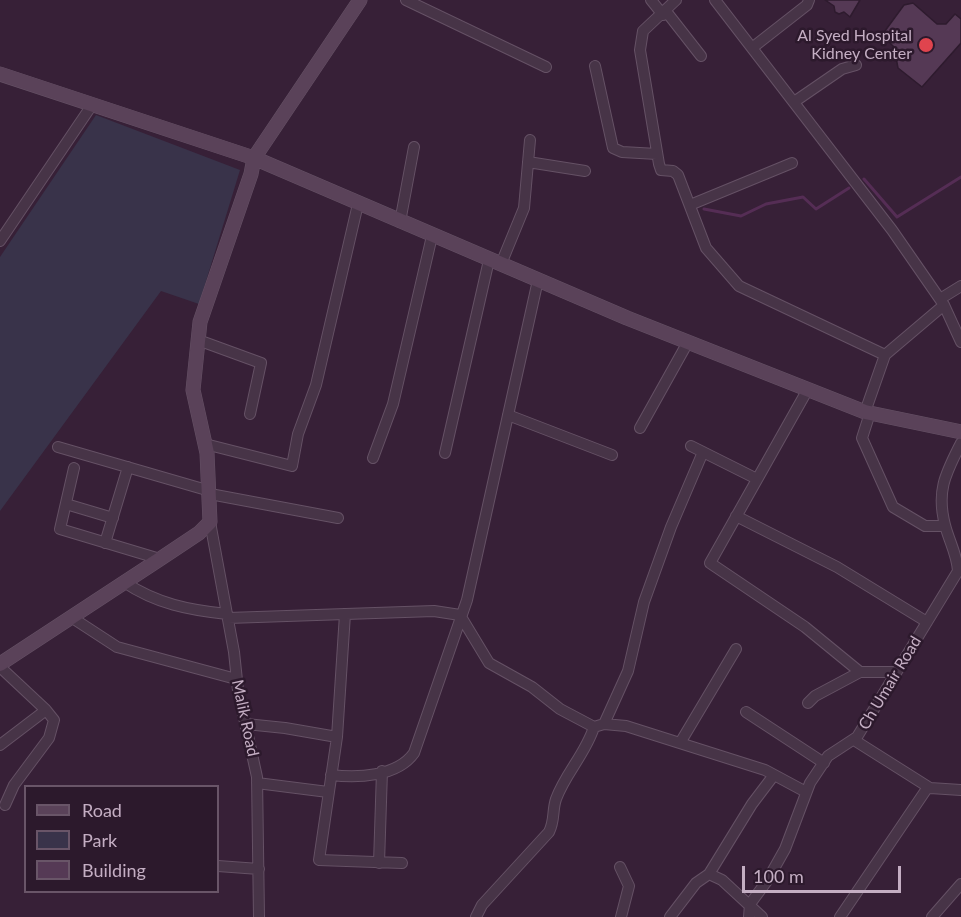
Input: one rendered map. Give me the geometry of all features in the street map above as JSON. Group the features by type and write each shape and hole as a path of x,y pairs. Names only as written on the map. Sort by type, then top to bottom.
{"street":[{"path":"5,805 14,785 49,738 54,720 0,665 160,559 210,522 210,493 205,444 193,390 200,322 251,174 254,159 360,0"},
{"path":"406,0 546,67"},
{"path":"651,0 701,56"},
{"path":"676,0 643,31 640,50 661,170 674,171 678,175 706,248 739,286 885,355"},
{"path":"715,0 892,230 942,302 961,342"},
{"path":"752,48 807,5 809,0"},
{"path":"794,102 842,69 856,65"},
{"path":"595,66 613,148 622,152 657,154"},
{"path":"0,74 254,159 688,342 868,412 961,432"},
{"path":"0,241 92,105"},
{"path":"446,453 495,262 524,208 530,140"},
{"path":"400,222 414,147"},
{"path":"528,162 585,171"},
{"path":"690,205 792,164"},
{"path":"205,444 292,466 298,434 316,385 358,204"},
{"path":"373,458 393,404 432,236"},
{"path":"331,776 358,778 404,764 414,753 467,600 538,280"},
{"path":"945,526 925,526 893,507 861,438 885,355 961,286"},
{"path":"198,340 261,363 250,414"},
{"path":"640,428 688,342"},
{"path":"808,389 710,563 711,566 772,603 860,672"},
{"path":"508,415 612,455"},
{"name":"Ch Umair Road","path":"750,904 767,881 785,849 806,792 828,756 854,740 959,568 945,526 941,486 961,443"},
{"path":"691,446 757,479"},
{"path":"58,447 210,493 338,519"},
{"path":"476,917 482,905 549,832 555,817 556,798 628,671 644,602 671,527 702,452"},
{"path":"105,543 128,467"},
{"path":"74,468 60,529 160,559"},
{"path":"66,504 112,518"},
{"path":"736,516 837,567 927,622"},
{"name":"Malik Road","path":"210,522 236,679 257,783 259,917"},
{"path":"124,582 147,595 184,610 227,616 434,611 460,615"},
{"path":"345,614 337,737 319,860 402,863"},
{"path":"460,615 489,663 532,687 560,709 599,725 626,726 680,743 774,775 806,792"},
{"path":"71,618 117,647 236,679"},
{"path":"680,743 736,649"},
{"path":"808,703 860,672 896,672"},
{"path":"0,745 46,710"},
{"path":"746,712 824,763"},
{"path":"246,724 337,737"},
{"path":"854,740 928,787 961,790"},
{"path":"379,863 382,771"},
{"path":"670,917 696,882 708,874 752,804 774,775"},
{"path":"257,783 328,792"},
{"path":"840,917 928,787"},
{"path":"219,866 259,869"},
{"path":"621,867 628,886 621,917"},
{"path":"708,874 722,880 762,917"},
{"path":"932,917 961,884"},
{"path":"749,917 750,904"}],"green space":[{"path":"96,115 240,170 199,304 161,291 0,511 0,257"}],"building":[{"path":"825,0 860,0 850,17 844,12 839,14 835,12 834,6"},
{"name":"Al Syed Hospital Kidney Center","path":"913,3 937,24 946,24 955,14 961,19 961,43 922,87 898,68 894,47 882,35 904,5"}],"waterway":[{"path":"864,179 897,217 961,177"},
{"path":"704,209 741,216 766,204 803,197 816,209 849,188"}],"place":[{"name":"Al Syed Hospital Kidney Center","path":"926,45"}]}
